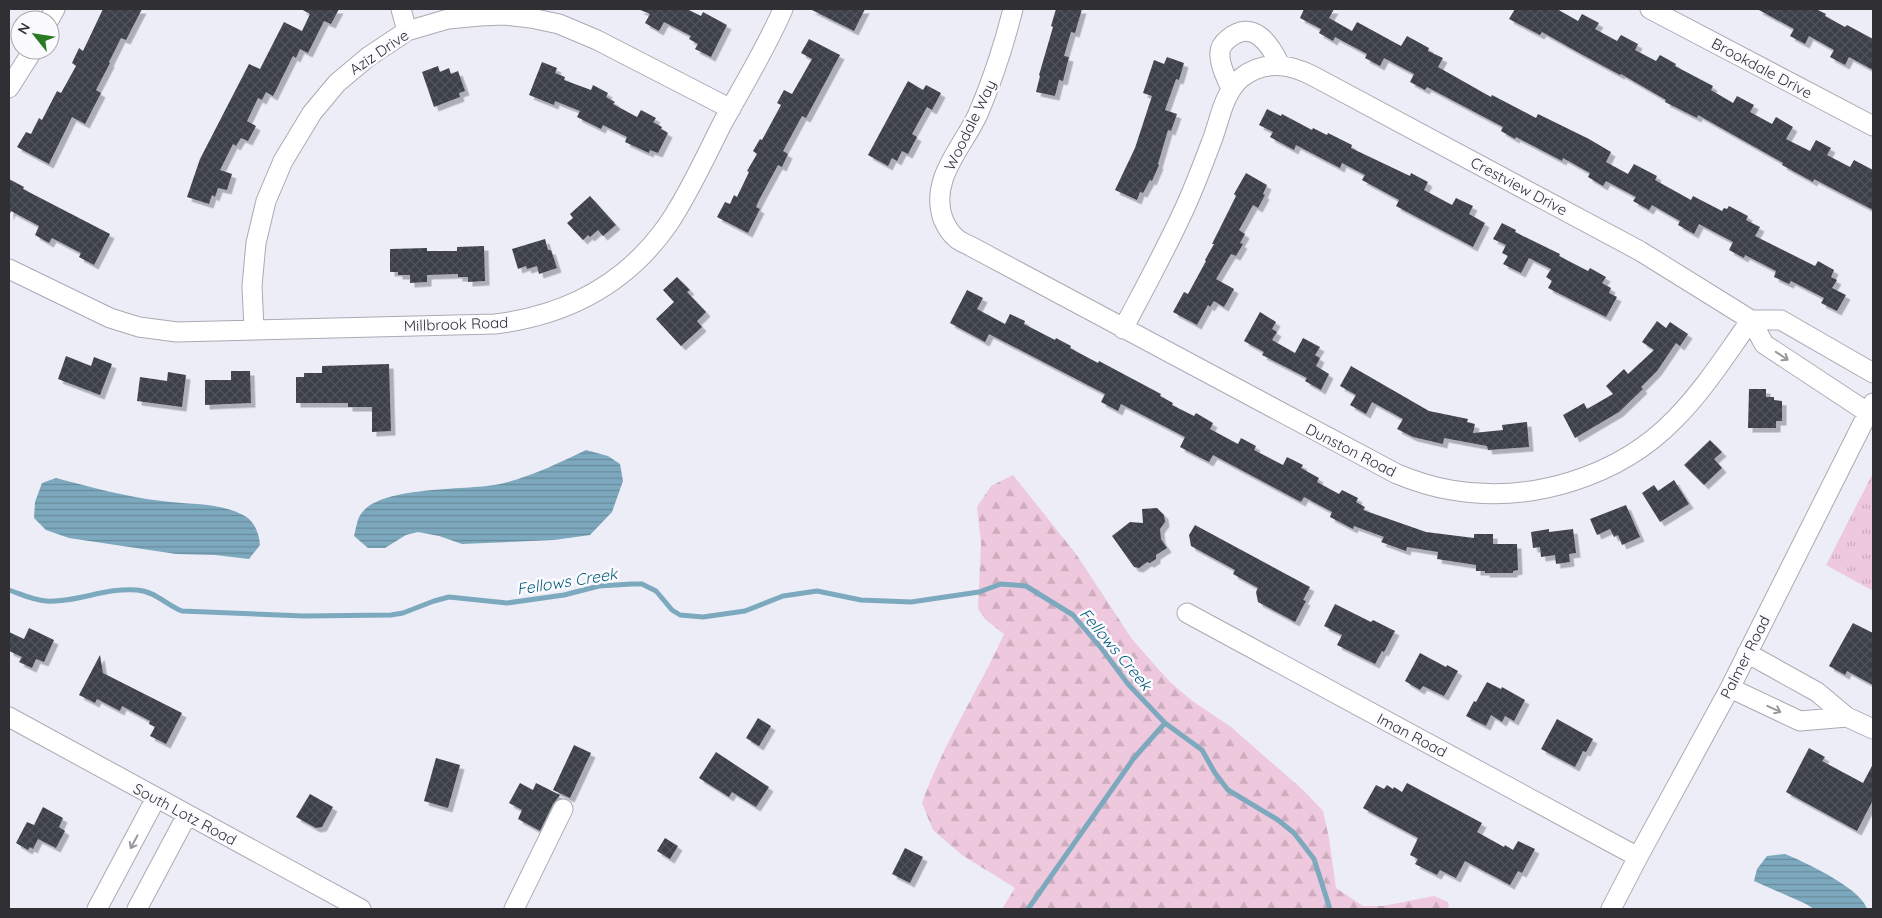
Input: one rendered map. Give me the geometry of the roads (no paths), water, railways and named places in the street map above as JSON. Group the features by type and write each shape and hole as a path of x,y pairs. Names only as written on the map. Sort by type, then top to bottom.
{"street":[{"path":"401,9 407,31"},
{"name":"Millbrook Road","path":"9,269 92,311 139,327 177,332 495,324 535,318 574,304 598,292 639,259 658,238 680,204 783,9"},
{"name":"Woodale Way","path":"941,212 942,182 976,117 994,75 1013,9"},
{"name":"Brookdale Drive","path":"1650,9 1873,126"},
{"name":"Aziz Drive","path":"254,329 252,286 256,243 266,201 283,161 312,113 338,83 368,57 407,31 446,14 505,15 560,24 597,40 730,109"},
{"path":"1231,89 1221,65 1219,54 1225,41 1234,34 1246,31 1256,34 1265,42 1280,65"},
{"path":"9,88 27,60"},
{"name":"Crestview Drive","path":"1123,329 1182,213 1212,141 1222,106 1231,89 1242,78 1253,71 1264,67 1280,65 1294,68 1313,76 1640,251 1752,320"},
{"name":"Dunston Road","path":"941,212 949,230 956,238 1385,469 1414,481 1450,490 1479,493 1528,491 1568,483 1591,475 1638,449 1662,431 1684,408 1752,320"},
{"path":"1870,407 1764,344 1752,320 1781,320 1873,373"},
{"name":"Palmer Road","path":"1611,909 1730,688 1870,407"},
{"name":"Iman Road","path":"1187,613 1638,857"},
{"path":"1748,653 1817,692 1847,717 1873,729"},
{"path":"1730,688 1800,721 1847,717"},
{"name":"South Lotz Road","path":"9,717 362,909"},
{"path":"97,909 156,798"},
{"path":"514,909 563,809"},
{"path":"137,909 187,815"}],"water":[{"path":"586,450 608,456 620,464 623,481 612,512 590,535 554,540 462,544 439,536 418,532 406,535 385,548 368,548 354,536 361,514 371,505 386,498 426,491 500,484 533,474"},
{"path":"56,478 135,497 225,508 245,516 254,525 260,545 249,559 215,555 176,554 69,538 46,530 34,518 35,502 42,483"},
{"path":"1785,854 1806,863 1844,885 1863,901 1867,909 1814,909 1754,881 1757,869 1767,856"}],"waterway":[{"name":"Fellows Creek","path":"9,590 46,601 69,600 114,591 137,590 149,593 182,611 304,616 391,615 403,613 449,597 507,603 564,595 599,586 642,584 656,591 672,610 680,615 703,617 745,611 783,596 817,591 861,600 911,602 979,592 1001,584 1026,586 1073,615 1128,684 1165,723 1202,750 1215,773 1228,790 1278,820 1294,833 1314,859 1330,909"},
{"path":"1028,909 1134,758 1165,723"}]}
